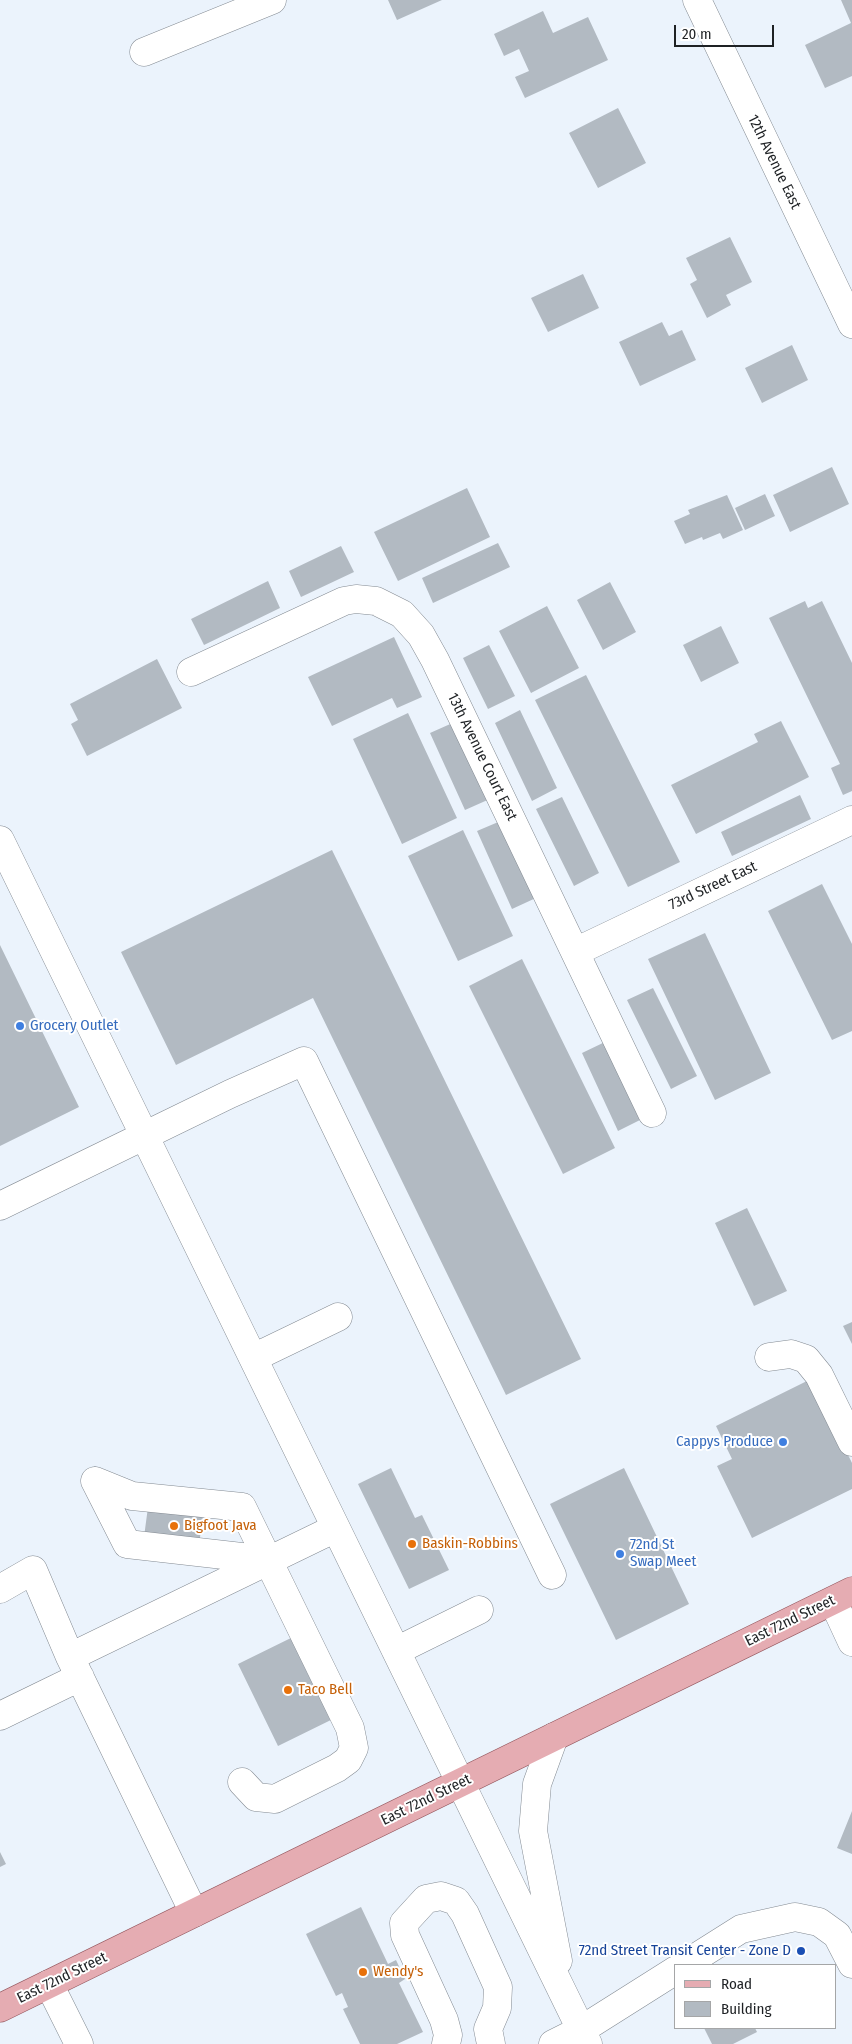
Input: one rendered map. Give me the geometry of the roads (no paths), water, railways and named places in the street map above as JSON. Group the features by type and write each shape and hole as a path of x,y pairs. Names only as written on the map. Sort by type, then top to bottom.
{"main road":[{"name":"East 72nd Street","path":"0,2008 842,1596"}],"street":[{"path":"144,52 272,0"},
{"name":"12th Avenue East","path":"697,0 852,324"},
{"name":"13th Avenue Court East","path":"192,672 344,601 367,599 393,607 411,623 435,660 652,1113"},
{"name":"73rd Street East","path":"575,952 852,820"},
{"path":"0,840 585,2037"},
{"path":"0,1206 230,1094 304,1061 552,1575"},
{"path":"253,1358 338,1317"},
{"path":"769,1357 791,1354 806,1359 819,1375 852,1442"},
{"path":"242,1782 256,1797 275,1799 344,1765 354,1748 350,1728 268,1560 242,1507 132,1496 96,1481 127,1544 268,1560"},
{"path":"0,1716 75,1667 268,1560 336,1528"},
{"path":"0,1589 33,1570 75,1667 194,1913"},
{"path":"842,1596 852,1642"},
{"path":"396,1651 479,1610"},
{"path":"554,1736 537,1784 533,1831 564,1995"},
{"path":"446,2044 448,2035 444,2020 405,1935 404,1923 426,1899 441,1896 456,1901 465,1914 498,1987 497,2008 488,2029 491,2044"},
{"path":"686,1964 741,1929 795,1917 819,1922 837,1935 852,1964"},
{"path":"553,2044 585,2037 674,1971"},
{"path":"50,1984 79,2044"}],"place":[{"name":"Grocery Outlet","path":"20,1026"},
{"name":"Cappys Produce","path":"783,1442"},
{"name":"Bigfoot Java","path":"174,1526"},
{"name":"Baskin-Robbins","path":"412,1544"},
{"name":"72nd St Swap Meet","path":"620,1554"},
{"name":"Taco Bell","path":"288,1690"},
{"name":"72nd Street Transit Center - Zone D","path":"801,1951"},
{"name":"Wendy's","path":"363,1972"}]}
